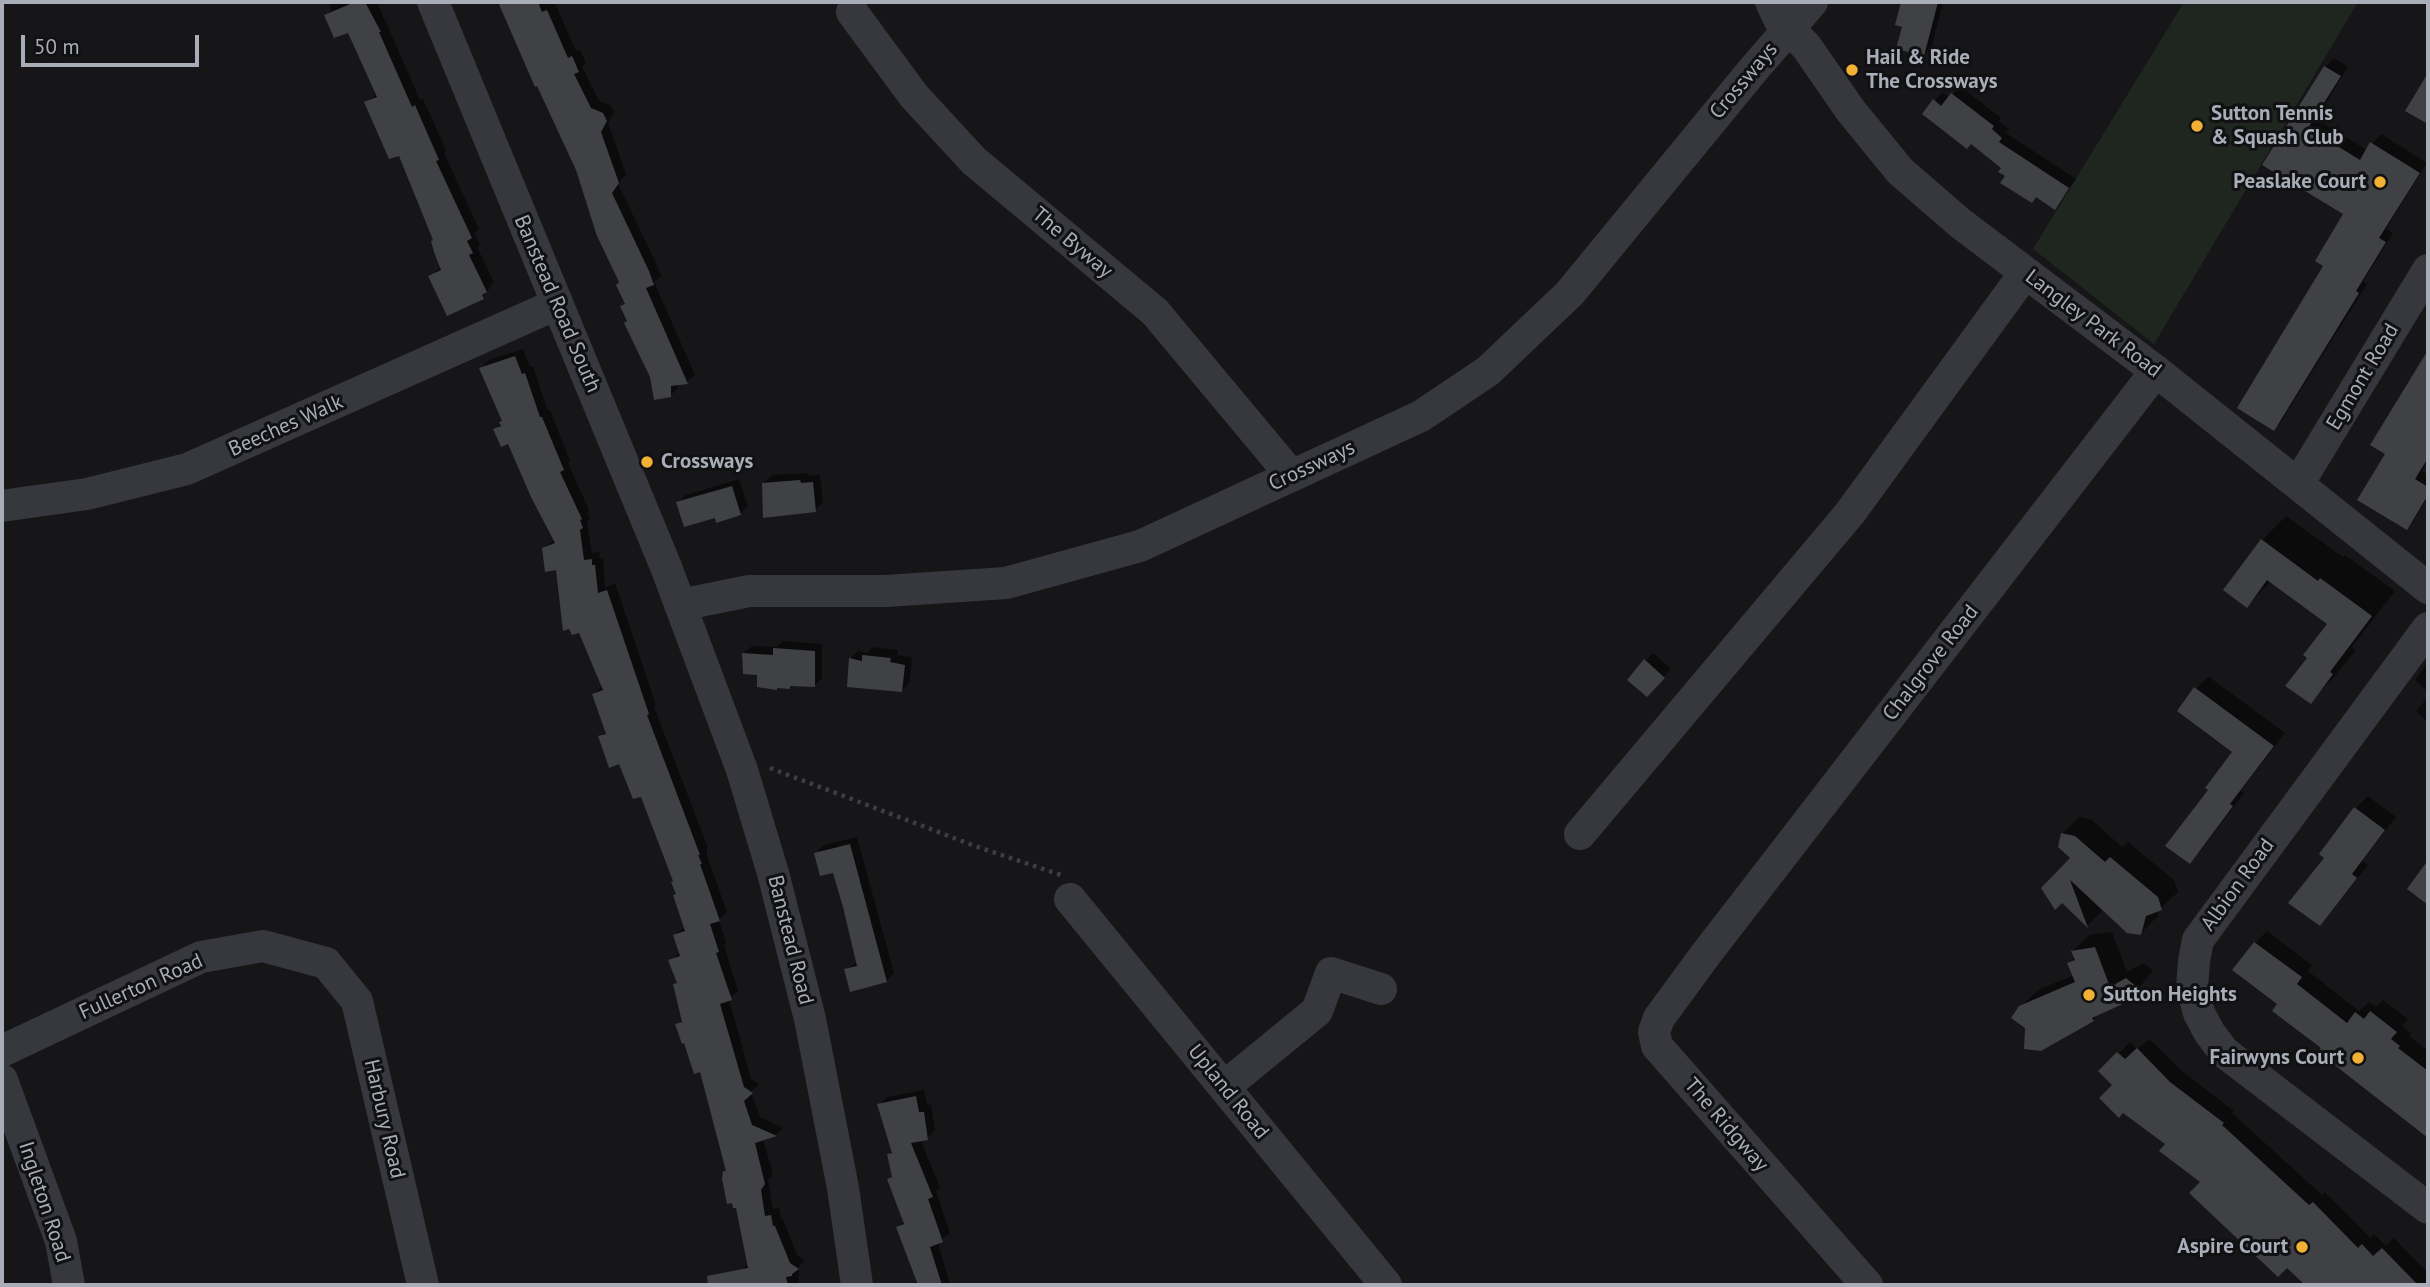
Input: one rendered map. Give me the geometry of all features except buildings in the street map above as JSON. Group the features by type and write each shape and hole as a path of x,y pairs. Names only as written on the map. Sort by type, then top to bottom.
{"street":[{"name":"Banstead Road South","path":"433,2 680,605"},
{"name":"Crossways","path":"1771,2 1775,14 1789,29"},
{"name":"Crossways","path":"680,605 749,591 886,590 1006,583 1140,547 1421,416 1488,371 1570,293 1812,2"},
{"name":"The Byway","path":"852,12 914,96 974,160 1155,312 1291,475"},
{"name":"Langley Park Road","path":"1789,29 1806,46 1851,111 1900,171 1960,223 2156,371 2428,587"},
{"name":"Egmont Road","path":"2298,484 2428,270"},
{"path":"1580,834 1850,513 2025,273"},
{"name":"Beeches Walk","path":"2,506 87,494 187,469 557,304"},
{"name":"Chalgrove Road","path":"1706,954 2156,371"},
{"name":"Banstead Road","path":"680,605 742,770 779,896 810,1019 843,1188 857,1285"},
{"name":"Albion Road","path":"2428,628 2198,940 2192,988 2199,1013 2224,1052 2428,1208"},
{"name":"Upland Road","path":"1070,899 1386,1285"},
{"name":"Fullerton Road","path":"2,1051 201,957 263,946 326,963"},
{"name":"The Ridgway","path":"1706,954 1659,1018 1654,1032 1657,1046 1867,1285"},
{"name":"Harbury Road","path":"326,963 357,1001 423,1285"},
{"path":"1224,1087 1317,1011 1331,973 1381,989"},
{"name":"Ingleton Road","path":"2,1080 61,1241 69,1285"}],"path":[{"path":"742,770 771,768 975,846 1066,877 1070,899"}],"shaded area":[{"name":"Sutton Tennis & Squash Club","path":"2184,2 2358,2 2154,344 2033,249"}],"place":[{"name":"Hail & Ride The Crossways","path":"1852,70"},
{"name":"Sutton Tennis & Squash Club","path":"2197,126"},
{"name":"Peaslake Court","path":"2380,182"},
{"name":"Crossways","path":"647,462"},
{"name":"Sutton Heights","path":"2089,995"},
{"name":"Fairwyns Court","path":"2358,1058"},
{"name":"Aspire Court","path":"2302,1247"}]}
